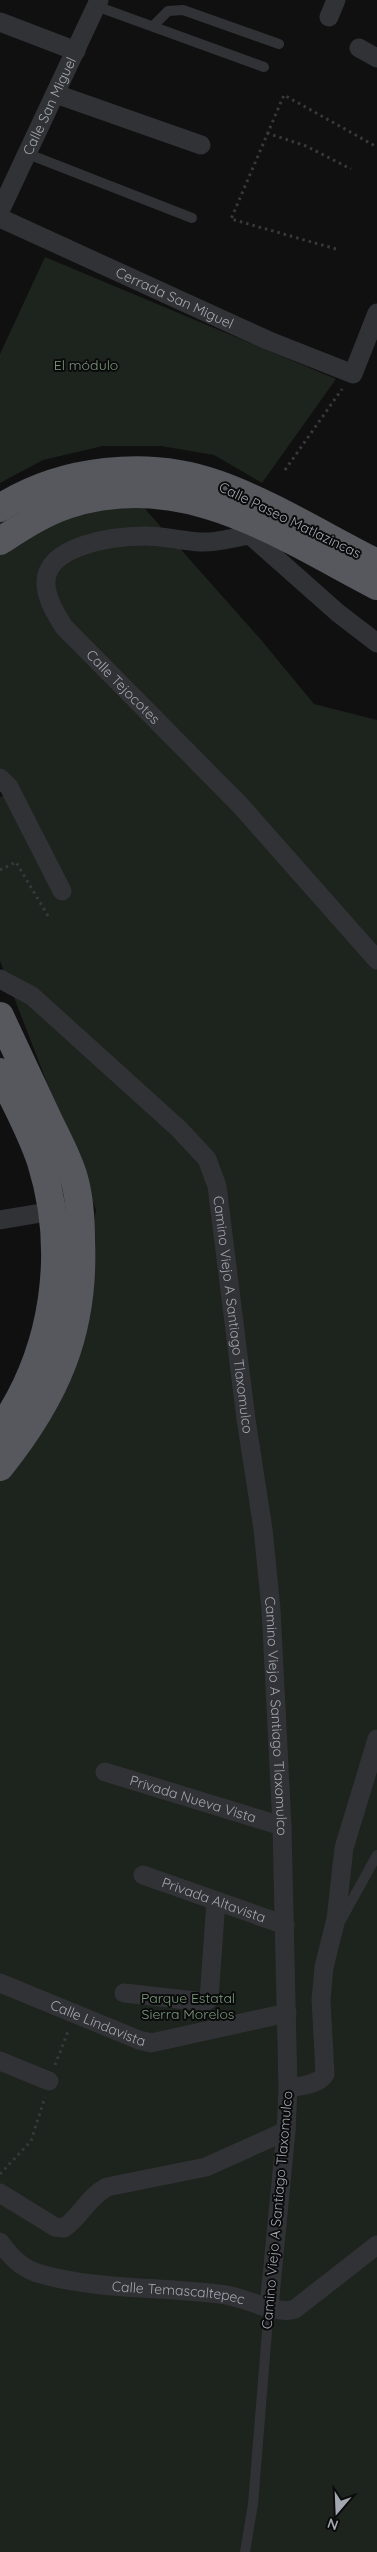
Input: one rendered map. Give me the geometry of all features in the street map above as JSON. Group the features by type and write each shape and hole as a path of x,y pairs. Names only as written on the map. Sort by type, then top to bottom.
{"highway":[{"name":"Calle Paseo Matlazincas","path":"0,508 27,492 76,477 132,471 181,475 200,479 234,491 377,563"},
{"name":"Calle Paseo Matlazincas","path":"0,541 42,516 66,506 116,495 148,494 187,499 234,513 253,529 377,586"},
{"path":"0,1016 73,1176 80,1213 82,1267 81,1292 74,1334 54,1384 28,1429 0,1467"},
{"path":"0,1072 40,1160 53,1211 55,1282 48,1324 32,1370 0,1430"}],"street":[{"name":"Calle San Miguel","path":"0,211 98,3"},
{"path":"0,22 76,52"},
{"path":"359,48 377,58"},
{"path":"56,94 201,145"},
{"name":"Cerrada San Miguel","path":"0,218 267,340 353,374"},
{"path":"353,374 377,313"},
{"path":"253,529 338,614 377,643"},
{"name":"Calle Tejocotes","path":"253,529 201,542 146,536 128,537 92,544 54,560 46,576 47,594 64,626 240,805 377,960"},
{"path":"0,778 9,787 62,891"},
{"name":"Camino Viejo A Santiago Tlaxomulco","path":"0,979 32,996 179,1129 207,1159 217,1186 246,1419 263,1529 271,1609 282,1826 288,2088 286,2131 269,2307"},
{"path":"0,1220 53,1211"},
{"path":"288,2088 316,2082 324,2074 322,1986 336,1919 344,1848 377,1739"},
{"name":"Privada Nueva Vista","path":"105,1772 282,1826"},
{"name":"Privada Altavista","path":"143,1875 285,1925"},
{"path":"124,1994 205,2002 209,2000 212,1993 216,1901"},
{"name":"Calle Lindavista","path":"0,1983 75,2015 151,2043 287,2013"},
{"path":"0,2061 49,2081"},
{"path":"0,2193 55,2227 64,2228 70,2224 95,2194 107,2187 206,2167 286,2131"},
{"name":"Calle Temascaltepec","path":"0,2242 17,2262 36,2272 47,2275 126,2286 224,2294 250,2300 282,2312 295,2309 377,2245"}],"lane":[{"path":"98,3 153,26 264,67"},
{"path":"153,26 168,11 183,10 279,44"},
{"path":"28,154 192,218"},
{"path":"332,1935 377,1855"},
{"name":"Camino Viejo A Santiago Tlaxomulco","path":"245,2552 253,2504 269,2307"}],"path":[{"path":"336,249 232,219 284,95 377,147"},
{"path":"268,132 306,146 351,169"},
{"path":"285,470 353,374"},
{"path":"0,870 16,862 48,916"},
{"path":"0,2174 19,2156 30,2141 49,2081 75,2015"}],"green space":[{"name":"El módulo","path":"45,257 336,379 262,483 214,455 161,446 103,446 43,460 0,483 0,354"},
{"name":"Parque Estatal Sierra Morelos","path":"107,466 262,641 314,704 377,720 377,2552 0,2552 0,1461 63,1368 96,1210 0,961 0,797 6,795 0,778 0,515"}]}
